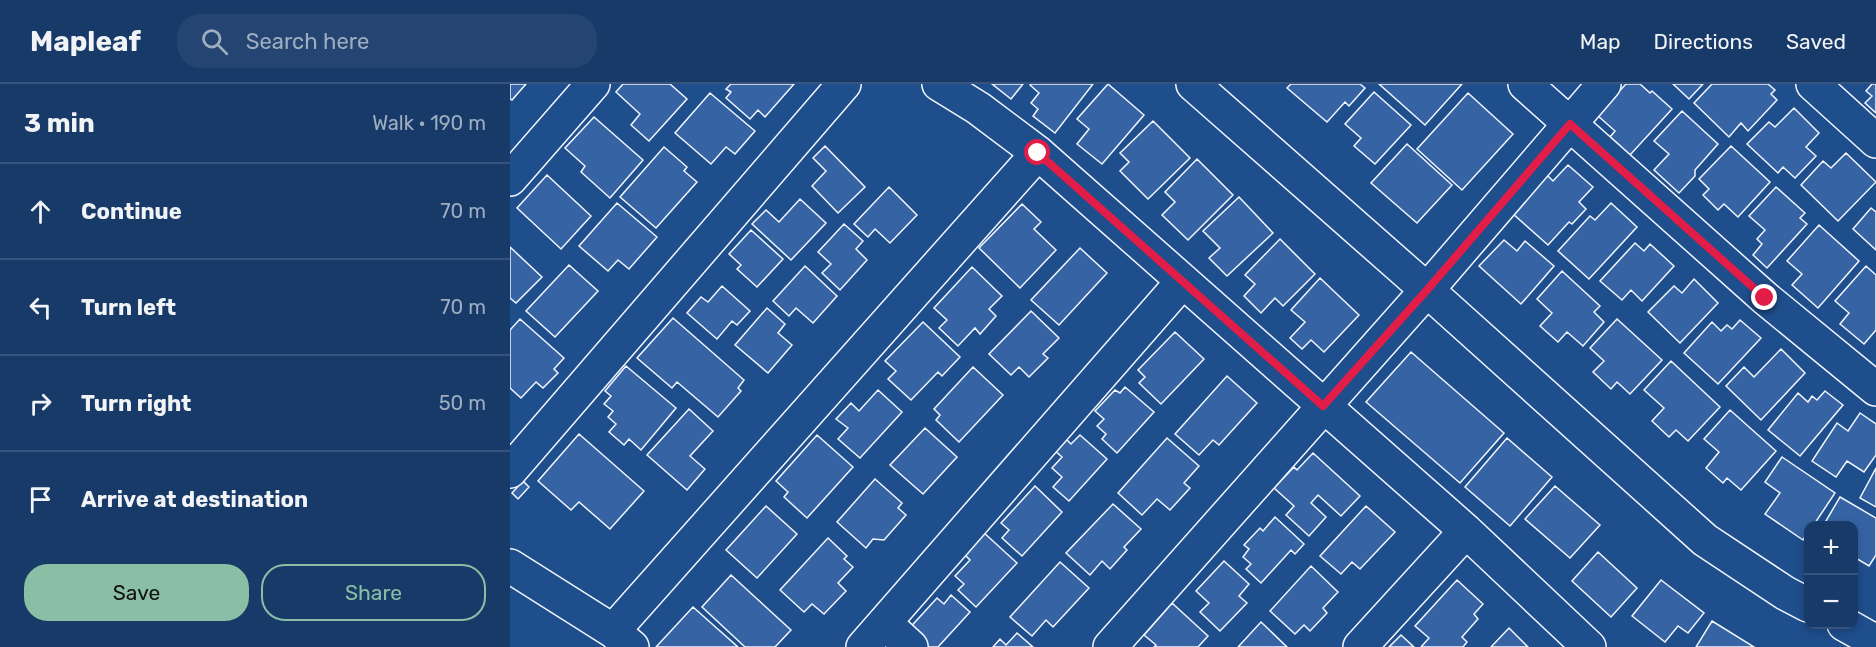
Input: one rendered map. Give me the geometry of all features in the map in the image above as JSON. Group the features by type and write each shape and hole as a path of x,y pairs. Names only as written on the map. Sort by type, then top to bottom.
{"street":[{"path":"510,179 593,84"},
{"path":"510,471 844,84"},
{"path":"939,84 978,108 1038,153 1466,531 1588,647"},
{"path":"1193,84 1705,540 1804,602"},
{"path":"1525,84 1765,298 1876,388"},
{"path":"1110,647 1427,290 1604,84"},
{"path":"1813,84 1876,141"},
{"path":"510,566 623,639 1038,153"},
{"path":"862,647 1183,281"},
{"path":"1360,647 1466,531"},
{"path":"885,623 911,647"},
{"path":"1853,629 1876,642"}],"building":[{"path":"510,84 526,84 512,100 510,99"},
{"path":"623,84 670,84 687,99 649,141 631,125 640,114 616,92"},
{"path":"731,84 794,84 765,117 758,110 750,119 726,98 731,92 726,89"},
{"path":"992,84 1023,84 1011,99"},
{"path":"1031,84 1093,84 1055,133 1033,116 1038,109 1031,103 1039,93"},
{"path":"1108,84 1144,115 1102,164 1077,144 1089,129 1077,119"},
{"path":"1291,84 1360,84 1365,88 1349,106 1345,102 1327,122 1287,88"},
{"path":"1379,84 1462,84 1425,125"},
{"path":"1626,84 1640,84 1650,93 1652,91 1672,109 1630,155 1610,137 1615,131 1597,115"},
{"path":"1673,84 1703,84 1689,99"},
{"path":"1712,84 1768,84 1775,90 1771,94 1777,100 1748,131 1741,123 1729,137 1694,103"},
{"path":"1872,84 1876,84 1876,113 1865,103 1872,96 1866,91"},
{"path":"1374,92 1411,125 1375,164 1354,146 1361,138 1345,124"},
{"path":"710,93 755,131 735,154 726,147 711,164 675,133"},
{"path":"1468,93 1513,134 1462,190 1417,149"},
{"path":"1794,108 1819,133 1806,147 1816,156 1795,178 1783,167 1778,173 1747,144 1769,122 1775,127"},
{"path":"1682,111 1718,144 1695,170 1695,176 1679,193 1654,170 1669,154 1654,141"},
{"path":"594,117 643,160 610,198 581,172 585,166 565,148"},
{"path":"1153,121 1190,158 1148,199 1120,171 1129,162 1120,153"},
{"path":"1407,144 1452,185 1417,223 1371,183"},
{"path":"825,146 865,187 838,213 812,186 826,171 813,158"},
{"path":"1731,146 1770,182 1738,217 1724,204 1718,210 1703,195 1709,189 1699,179"},
{"path":"664,147 687,167 684,171 697,182 656,228 620,197"},
{"path":"1846,153 1876,182 1838,221 1801,185 1823,161 1831,168"},
{"path":"1197,159 1233,195 1188,240 1162,215 1175,202 1165,192"},
{"path":"1568,165 1593,187 1579,202 1586,209 1572,224 1569,222 1548,245 1512,213 1547,175 1553,181"},
{"path":"547,175 591,216 561,249 517,208"},
{"path":"889,187 917,215 890,243 875,229 868,237 854,224"},
{"path":"1776,187 1805,213 1800,218 1807,224 1767,268 1753,255 1762,244 1757,239 1765,230 1749,216"},
{"path":"1239,197 1273,233 1227,276 1209,258 1220,248 1203,231"},
{"path":"800,199 826,223 791,260 752,224 766,210 779,222"},
{"path":"617,203 657,237 629,269 618,260 608,271 579,246"},
{"path":"1611,203 1637,227 1589,279 1558,251 1590,216 1595,220"},
{"path":"1022,204 1041,222 1034,229 1056,250 1020,288 979,248"},
{"path":"1871,208 1876,212 1876,250 1853,229"},
{"path":"844,224 863,241 856,249 867,260 840,290 822,273 831,264 818,252"},
{"path":"1819,225 1859,261 1818,308 1792,285 1802,274 1787,261"},
{"path":"751,230 783,259 757,287 737,269 741,265 729,254"},
{"path":"1280,239 1315,274 1283,306 1275,298 1261,313 1244,296 1255,284 1245,275"},
{"path":"1504,240 1517,251 1525,241 1554,266 1521,304 1479,266"},
{"path":"1635,243 1644,251 1650,244 1674,266 1642,301 1631,290 1622,300 1600,281"},
{"path":"510,247 542,277 516,303 510,298"},
{"path":"1080,248 1107,273 1059,325 1031,300"},
{"path":"569,265 598,291 555,337 526,311"},
{"path":"805,266 837,296 813,323 796,308 789,316 773,301"},
{"path":"1866,266 1876,275 1876,330 1864,344 1840,324 1849,313 1835,301"},
{"path":"972,267 1002,296 989,309 996,316 980,334 975,328 958,346 939,328 947,320 934,308"},
{"path":"1562,271 1600,306 1594,312 1604,322 1583,346 1567,332 1558,342 1540,326 1552,313 1537,299"},
{"path":"1320,278 1359,315 1324,352 1311,340 1302,349 1290,338 1305,322 1291,310"},
{"path":"1694,279 1718,303 1680,343 1648,312 1674,286 1682,293"},
{"path":"722,286 750,311 737,325 732,321 717,339 687,313 701,297 708,302"},
{"path":"767,308 785,324 778,333 792,345 768,373 735,345"},
{"path":"1031,311 1059,338 1043,354 1048,358 1029,377 1019,367 1011,375 989,354"},
{"path":"673,318 744,380 738,388 741,391 718,417 677,382 672,388 637,358"},
{"path":"520,319 564,358 554,369 558,373 543,388 536,382 521,398 510,388 510,330"},
{"path":"1617,319 1662,360 1630,394 1617,382 1611,389 1593,372 1604,361 1590,348"},
{"path":"1740,320 1761,338 1718,384 1684,353 1712,322 1721,331 1727,325 1732,329"},
{"path":"923,322 960,357 942,376 938,372 911,400 888,379 896,371 885,361"},
{"path":"1175,332 1204,359 1161,404 1139,383 1145,377 1138,370"},
{"path":"1781,349 1805,373 1761,420 1726,386 1744,367 1754,377"},
{"path":"1411,352 1504,433 1460,483 1366,402"},
{"path":"1671,361 1720,407 1688,441 1676,430 1669,437 1652,421 1664,408 1644,390"},
{"path":"626,366 676,408 641,450 629,439 624,445 609,432 616,424 608,417 613,411 604,404 611,396 605,391"},
{"path":"973,367 1003,395 959,442 936,420 940,415 934,409"},
{"path":"1227,376 1257,403 1219,445 1213,440 1199,455 1175,434"},
{"path":"1125,387 1154,412 1117,453 1102,439 1106,434 1097,426 1104,419 1095,411 1115,390 1120,393"},
{"path":"878,390 902,412 860,458 838,439 848,428 836,419 851,403 859,411"},
{"path":"1825,391 1843,405 1800,456 1768,430 1798,393 1808,402 1812,396 1817,400"},
{"path":"689,409 713,431 690,456 705,469 687,490 647,455"},
{"path":"1730,410 1776,451 1741,490 1727,478 1723,483 1706,468 1719,452 1704,439"},
{"path":"1860,413 1876,424 1876,455 1864,472 1847,461 1836,477 1812,461 1837,423 1848,431"},
{"path":"925,428 957,457 923,494 890,465"},
{"path":"579,434 644,491 610,529 579,502 571,510 538,481"},
{"path":"817,435 853,467 807,518 784,497 788,492 776,481"},
{"path":"1080,435 1107,459 1069,501 1053,487 1062,477 1052,468 1062,457 1054,450 1065,438 1071,444"},
{"path":"1167,438 1199,466 1184,483 1190,488 1170,510 1157,499 1142,515 1118,493"},
{"path":"1507,438 1552,477 1510,526 1465,487"},
{"path":"1313,453 1360,496 1341,516 1318,495 1311,503 1326,517 1309,536 1286,515 1294,506 1274,488 1294,467 1297,470"},
{"path":"1782,457 1835,493 1816,521 1804,521 1803,540 1765,514 1780,493 1765,482"},
{"path":"1876,468 1876,507 1860,498"},
{"path":"875,479 902,503 898,508 906,515 884,540 873,539 866,548 837,522"},
{"path":"523,481 529,487 518,499 512,493"},
{"path":"1035,486 1062,512 1022,556 1002,538 1009,530 1001,523"},
{"path":"1555,486 1600,525 1570,558 1525,519"},
{"path":"1840,497 1876,518 1876,555 1869,566 1858,559 1858,521 1826,521"},
{"path":"1113,504 1141,529 1124,547 1127,550 1110,569 1102,561 1090,575 1066,553"},
{"path":"766,506 797,534 757,578 726,550"},
{"path":"1366,506 1395,532 1360,569 1352,562 1341,574 1320,556"},
{"path":"1275,517 1304,544 1295,554 1291,550 1261,583 1246,569 1251,564 1243,557 1249,549 1244,545 1260,528 1263,531"},
{"path":"982,531 1017,563 976,607 958,590 964,584 955,576 970,560 962,552"},
{"path":"828,538 847,556 844,559 853,567 838,583 846,591 824,614 812,604 804,612 780,590"},
{"path":"1598,552 1637,588 1611,617 1572,581"},
{"path":"1224,561 1249,584 1239,596 1247,603 1220,631 1200,612 1209,603 1196,591"},
{"path":"1060,562 1089,588 1053,627 1046,620 1032,636 1010,617"},
{"path":"1311,566 1338,592 1323,608 1327,613 1310,631 1304,625 1295,634 1270,611"},
{"path":"731,575 791,630 775,647 745,647 702,607"},
{"path":"1457,580 1483,604 1474,614 1478,619 1462,637 1467,642 1463,647 1421,647 1429,638 1415,626"},
{"path":"1661,580 1704,613 1688,633 1678,626 1665,642 1632,616"},
{"path":"951,595 970,612 938,647 923,647 906,632 937,598 944,604"},
{"path":"1172,603 1208,636 1198,647 1154,647 1156,645 1144,635"},
{"path":"693,607 738,647 656,647"},
{"path":"1712,621 1754,647 1696,647"},
{"path":"1261,622 1287,647 1238,647"},
{"path":"1509,628 1528,647 1491,647"},
{"path":"1017,633 1033,647 993,647 1000,639 1006,645"},
{"path":"1401,635 1414,647 1389,647"}],"route":[{"path":"1038,153 1323,406 1427,290 1570,124 1765,298"}]}
